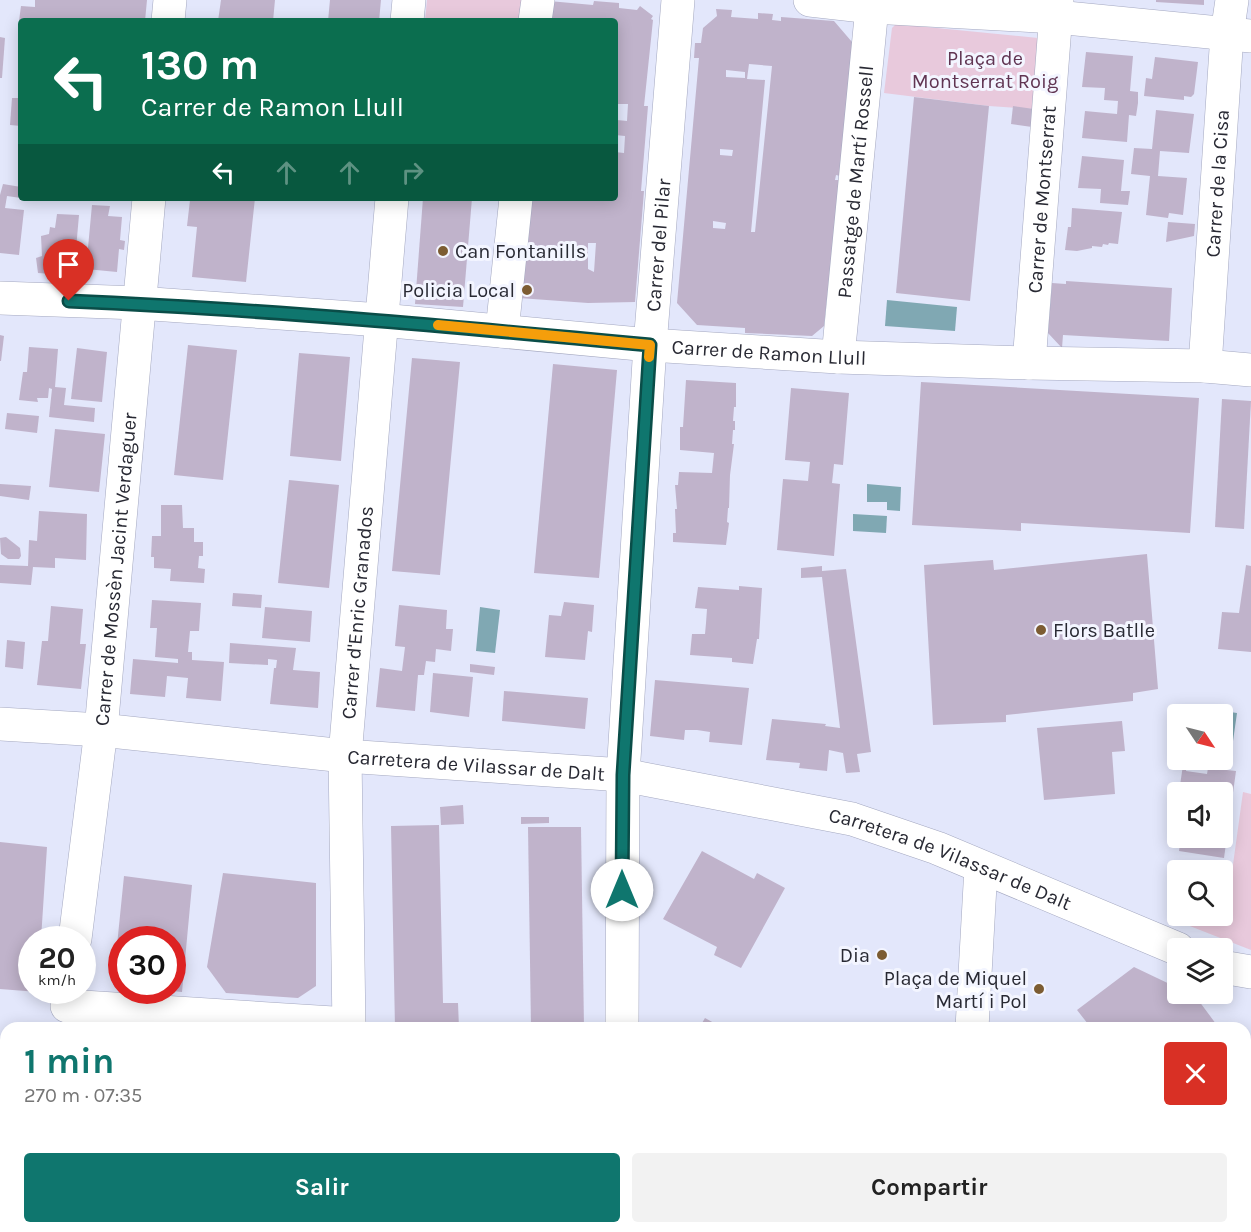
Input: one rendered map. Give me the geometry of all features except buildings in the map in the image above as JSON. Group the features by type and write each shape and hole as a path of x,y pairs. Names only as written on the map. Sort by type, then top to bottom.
{"street":[{"path":"168,18 170,0"},
{"path":"407,18 409,0"},
{"path":"535,18 538,0"},
{"name":"Carrer del Pilar","path":"622,1022 623,775 650,345 678,0"},
{"path":"810,0 872,7 1057,9 1239,35"},
{"name":"Carrer de la Cisa","path":"1205,366 1239,35 1232,0"},
{"name":"Passatge de Martí Rossell","path":"838,357 872,7"},
{"name":"Carrer de Montserrat","path":"1029,363 1057,9"},
{"name":"Carrer de Mossèn Jacint Verdaguer","path":"77,926 101,730 149,201"},
{"name":"Carrer d'Enric Granados","path":"349,1022 345,756 392,201"},
{"path":"502,331 516,201"},
{"name":"Carrer de Ramon Llull","path":"0,298 138,303 381,321 650,345 838,357 1205,366 1251,370"},
{"name":"Carretera de Vilassar de Dalt","path":"0,724 101,730 345,756 623,775 852,819 912,839 1167,944"},
{"path":"972,1022 981,867"},
{"path":"1233,969 1251,972"},
{"path":"67,1008 286,1022"}],"green space":[{"path":"427,0 527,0 525,18 425,18"},
{"name":"Plaça de Montserrat Roig","path":"896,24 1038,38 1034,109 884,93 892,28"},
{"path":"1243,792 1251,794 1251,950 1233,943 1233,938 1220,938 1190,926 1233,926 1233,864"}],"shaded area":[{"path":"887,300 957,307 955,331 885,326"},
{"path":"867,484 901,487 900,511 887,510 887,502 867,502"},
{"path":"853,514 887,516 886,533 853,531"},
{"path":"480,607 500,610 495,653 476,651"},
{"path":"1233,712 1237,713 1233,741"}],"slow traffic":[{"path":"438,325 650,345 649,357"}],"place":[{"name":"Can Fontanills","path":"443,251"},
{"name":"Policia Local","path":"527,290"},
{"name":"Flors Batlle","path":"1041,630"},
{"name":"Dia","path":"882,955"},
{"name":"Plaça de Miquel Martí i Pol","path":"1039,989"}],"route":[{"path":"69,301 138,303 381,321 650,345 623,775 622,890"}]}
